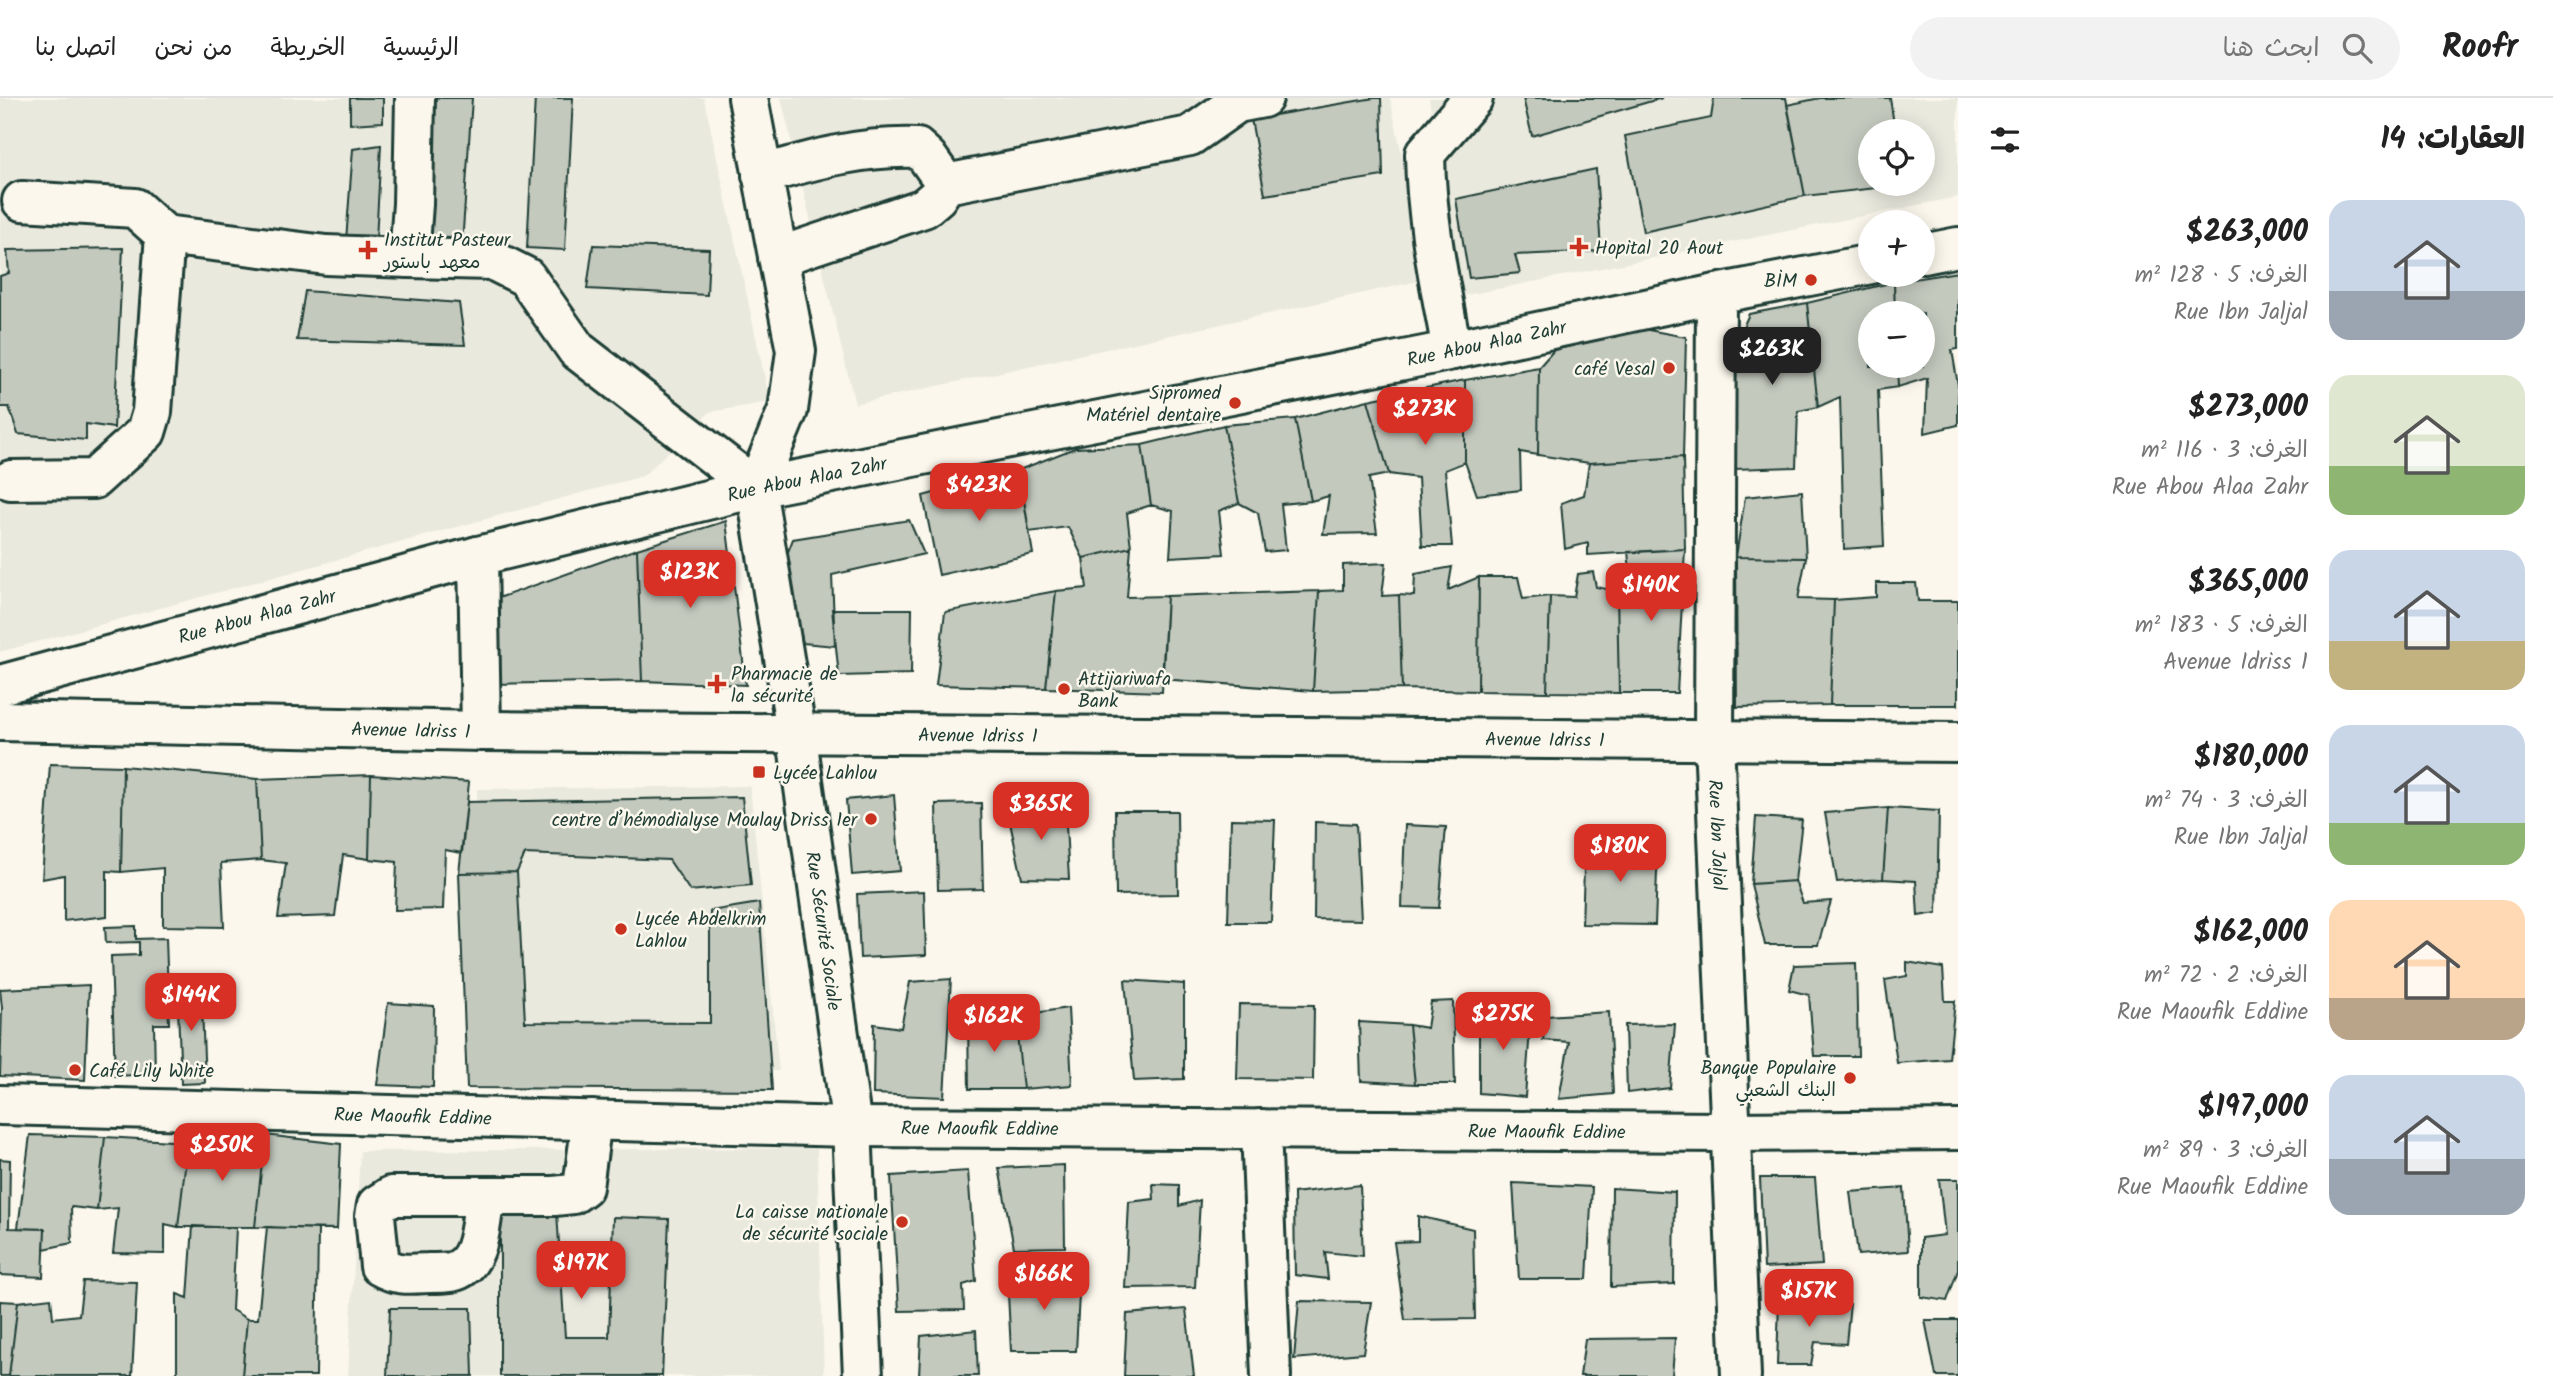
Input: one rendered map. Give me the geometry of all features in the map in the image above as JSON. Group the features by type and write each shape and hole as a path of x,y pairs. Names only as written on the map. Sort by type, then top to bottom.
{"street":[{"path":"409,258 415,98"},
{"path":"22,201 135,208 165,235 326,255 492,260 526,277 577,350 756,488 789,410 796,351 748,98"},
{"path":"778,257 924,208 937,197 946,184 1190,136 1237,103 1263,98"},
{"path":"1452,350 1432,248 1425,155 1473,98"},
{"path":"762,175 816,158 860,150 917,148 946,184"},
{"path":"11,480 94,480 146,432 152,412 165,235"},
{"path":"1935,252 1958,247"},
{"name":"Rue Abou Alaa Zahr","path":"0,685 478,556 756,488 1858,267"},
{"name":"Rue Ibn Jaljal","path":"1716,294 1714,740 1741,1376"},
{"name":"Rue Sécurité Sociale","path":"756,488 796,731 852,1127 863,1376"},
{"path":"478,556 481,731"},
{"name":"Avenue Idriss 1","path":"0,721 481,731 796,731 1958,741"},
{"name":"Rue Maoufik Eddine","path":"0,1105 852,1127 1730,1132 1958,1130"},
{"path":"485,1196 573,1194 583,1186 592,1120"},
{"path":"1261,1129 1271,1376"}],"shaded area":[{"name":"Institut Pasteur معهد باستور","path":"0,98 704,98 770,402 710,412 643,476 0,652"},
{"path":"781,98 1390,98 1428,279 855,404"},
{"name":"Hopital 20 Aout","path":"1429,98 1958,98 1958,197 1893,210 1858,210 1858,217 1457,297"},
{"name":"Lycée Abdelkrim Lahlou","path":"750,786 779,1071 479,1068 477,789"},
{"path":"817,1148 824,1376 348,1376 360,1151"}],"building":[{"path":"350,98 383,98 383,122 350,124"},
{"path":"431,98 472,98 462,245 428,245"},
{"path":"535,98 573,98 565,250 527,248"},
{"path":"1381,98 1383,176 1265,195 1251,119"},
{"path":"1523,98 1662,98 1532,136"},
{"path":"1714,98 1786,98 1805,196 1643,232 1625,136 1711,118"},
{"path":"1820,98 1890,98 1893,119 1858,119 1858,190 1805,196 1787,105"},
{"path":"381,145 376,241 346,241 353,149"},
{"path":"1596,169 1601,251 1515,255 1520,273 1469,278 1456,199"},
{"path":"593,245 709,249 707,295 587,289"},
{"path":"123,248 114,428 86,424 86,440 18,434 9,407 0,407 0,276 9,273 7,250"},
{"path":"1958,272 1958,349 1952,350 1958,385 1958,425 1925,433 1927,378 1935,378 1935,301 1895,301 1894,287 1935,287 1935,276"},
{"path":"1873,287 1894,287 1895,301 1858,301 1858,378 1898,378 1898,387 1878,390 1884,546 1844,549 1840,397 1818,407 1807,303"},
{"path":"305,291 459,303 465,345 297,340"},
{"path":"1807,303 1818,407 1798,411 1796,467 1733,469 1733,349 1749,314"},
{"path":"1643,329 1686,337 1683,457 1589,463 1538,455 1539,367 1554,350"},
{"path":"1539,367 1538,455 1520,452 1521,490 1477,495 1465,462 1465,380"},
{"path":"1898,378 1927,378 1898,387"},
{"path":"1465,380 1465,462 1445,470 1452,546 1422,546 1418,478 1389,474 1368,400"},
{"path":"1368,400 1389,474 1369,478 1377,533 1323,534 1329,496 1311,501 1295,419"},
{"path":"1295,419 1311,501 1281,504 1286,550 1265,552 1258,513 1239,503 1224,425"},
{"path":"1224,425 1239,503 1219,511 1224,554 1170,557 1173,511 1151,505 1142,445"},
{"path":"1142,445 1151,505 1127,513 1131,547 1083,558 1068,527 1029,532 1019,470 1075,448"},
{"path":"1683,457 1685,549 1588,555 1588,543 1565,549 1561,503 1584,495 1589,463"},
{"path":"1019,470 1033,554 939,575 923,496"},
{"path":"1802,491 1806,558 1736,557 1745,497"},
{"path":"909,520 924,554 832,575 835,646 803,643 783,565 793,539"},
{"path":"726,521 746,685 642,681 637,549"},
{"path":"1131,547 1127,597 1167,596 1162,692 1046,688 1056,591 1087,588 1083,558"},
{"path":"637,549 642,681 493,684 490,601"},
{"path":"1685,549 1677,693 1619,693 1617,591 1632,587 1628,552"},
{"path":"1736,557 1806,558 1798,599 1834,600 1830,705 1737,707"},
{"path":"1386,563 1382,596 1399,595 1402,689 1313,691 1319,591 1343,590 1343,565"},
{"path":"1452,567 1448,590 1479,577 1478,691 1402,689 1399,595 1414,596 1415,574"},
{"path":"1593,572 1596,587 1617,591 1619,693 1547,692 1550,596 1574,597 1578,574"},
{"path":"1479,577 1518,577 1523,599 1550,596 1547,692 1478,691"},
{"path":"1876,583 1916,583 1918,601 1958,601 1958,705 1830,705 1834,600 1876,597"},
{"path":"1056,591 1046,688 936,685 945,612"},
{"path":"1319,591 1313,691 1162,679 1167,596"},
{"path":"832,609 912,609 911,674 839,676"},
{"path":"50,764 123,766 121,872 107,871 107,916 64,921 64,875 42,879"},
{"path":"123,766 257,779 261,860 221,863 224,927 163,926 163,868 121,872"},
{"path":"371,775 369,859 343,855 335,916 278,918 286,863 261,860 257,779"},
{"path":"371,775 469,782 462,853 445,850 443,909 395,910 397,862 369,859"},
{"path":"894,795 900,871 852,875 846,800"},
{"path":"742,797 751,885 690,891 669,860 525,854 517,872 459,873 467,802"},
{"path":"981,803 983,889 938,890 936,804"},
{"path":"1065,808 1069,879 1022,878 1007,809"},
{"path":"1888,808 1939,811 1937,913 1918,916 1916,881 1883,879"},
{"path":"1888,808 1883,879 1837,882 1825,813"},
{"path":"1115,811 1177,811 1178,894 1116,895"},
{"path":"1756,817 1802,820 1795,881 1751,884"},
{"path":"1231,819 1275,820 1271,922 1228,922"},
{"path":"1315,822 1356,824 1361,920 1314,919"},
{"path":"1405,825 1446,827 1439,908 1402,907"},
{"path":"1585,842 1658,845 1655,925 1582,924"},
{"path":"517,872 525,1022 710,1023 710,911 759,903 772,1090 467,1088 459,873"},
{"path":"1795,881 1803,903 1831,901 1818,945 1765,945 1751,884"},
{"path":"924,891 926,955 860,958 857,894"},
{"path":"136,926 136,939 166,938 169,1024 154,1024 155,1074 115,1076 111,956 139,955 139,942 106,943 105,927"},
{"path":"1907,962 1943,968 1945,1001 1955,1001 1949,1059 1897,1063 1885,980 1907,976"},
{"path":"1856,963 1858,1056 1814,1056 1809,995 1789,990 1794,965"},
{"path":"951,979 944,1097 873,1094 874,1024 901,1028 910,982"},
{"path":"1125,980 1184,984 1184,1079 1134,1081"},
{"path":"201,981 205,1083 181,1084 177,982"},
{"path":"89,985 85,1080 0,1076 0,989"},
{"path":"1453,1001 1455,1084 1415,1084 1409,1025 1427,1028 1431,1002"},
{"path":"1479,1002 1501,1002 1500,1020 1531,1016 1525,1097 1479,1093"},
{"path":"388,1003 434,1006 433,1087 377,1085"},
{"path":"1239,1004 1314,1005 1313,1080 1237,1079"},
{"path":"1068,1008 1072,1085 1023,1089 1015,1016"},
{"path":"1609,1012 1613,1094 1559,1099 1569,1042 1543,1040 1546,1016"},
{"path":"1015,1016 1023,1089 969,1089 968,1020"},
{"path":"1359,1022 1409,1025 1415,1084 1361,1081"},
{"path":"1675,1024 1670,1088 1627,1093 1625,1025"},
{"path":"30,1135 105,1137 97,1210 71,1207 72,1243 44,1249 45,1229 18,1228"},
{"path":"265,1135 255,1227 178,1227 188,1142"},
{"path":"265,1135 341,1144 337,1229 255,1227"},
{"path":"105,1137 188,1142 178,1227 165,1224 165,1254 113,1253 118,1208 97,1210"},
{"path":"0,1159 10,1160 9,1228 45,1229 43,1277 0,1275"},
{"path":"1064,1165 1065,1247 1014,1248 999,1168"},
{"path":"968,1171 976,1281 963,1285 964,1310 899,1311 891,1176"},
{"path":"1760,1178 1815,1178 1822,1265 1764,1268"},
{"path":"1939,1179 1958,1179 1958,1270 1947,1301 1921,1297 1921,1238 1945,1235"},
{"path":"1513,1183 1592,1187 1587,1279 1519,1279"},
{"path":"1153,1184 1179,1185 1179,1206 1200,1200 1195,1287 1125,1288 1129,1202 1154,1199"},
{"path":"1360,1185 1363,1256 1325,1252 1328,1279 1295,1275 1294,1193"},
{"path":"1612,1188 1675,1192 1674,1284 1611,1287"},
{"path":"1904,1188 1908,1251 1858,1255 1850,1192"},
{"path":"500,1212 557,1212 565,1337 609,1337 613,1217 669,1219 662,1376 500,1376"},
{"path":"1418,1216 1473,1229 1475,1319 1405,1320 1394,1242 1418,1241"},
{"path":"193,1226 236,1228 232,1310 247,1319 242,1376 177,1376 177,1294 188,1298"},
{"path":"267,1227 318,1229 316,1376 242,1376 247,1319 258,1319"},
{"path":"1007,1275 1080,1275 1076,1351 1011,1351"},
{"path":"83,1281 137,1282 132,1376 9,1376 18,1302 51,1298 53,1318 79,1315"},
{"path":"1779,1300 1850,1304 1846,1344 1815,1342 1811,1365 1777,1365"},
{"path":"0,1301 18,1302 9,1376 0,1376"},
{"path":"1299,1301 1371,1302 1363,1353 1294,1359"},
{"path":"390,1308 471,1308 473,1376 387,1376"},
{"path":"1186,1309 1194,1376 1124,1376 1127,1314"},
{"path":"1925,1320 1958,1320 1958,1376 1936,1376"},
{"path":"976,1330 978,1376 919,1376 921,1336"},
{"path":"1675,1338 1672,1376 1580,1376 1585,1339"}],"place":[{"name":"Hopital 20 Aout","path":"1579,247"},
{"name":"Institut Pasteur معهد باستور","path":"368,250"},
{"name":"BİM","path":"1811,280"},
{"name":"café Vesal","path":"1669,368"},
{"name":"Sipromed Matériel dentaire","path":"1235,403"},
{"name":"Pharmacie de la sécurité","path":"717,684"},
{"name":"Attijariwafa Bank","path":"1064,689"},
{"name":"Lycée Lahlou","path":"759,772"},
{"name":"centre d’hémodialyse Moulay Driss 1er","path":"871,819"},
{"name":"Lycée Abdelkrim Lahlou","path":"621,929"},
{"name":"Café Lily White","path":"75,1070"},
{"name":"Banque Populaire البنك الشعبي","path":"1850,1078"},
{"name":"La caisse nationale de sécurité sociale","path":"902,1222"}]}
